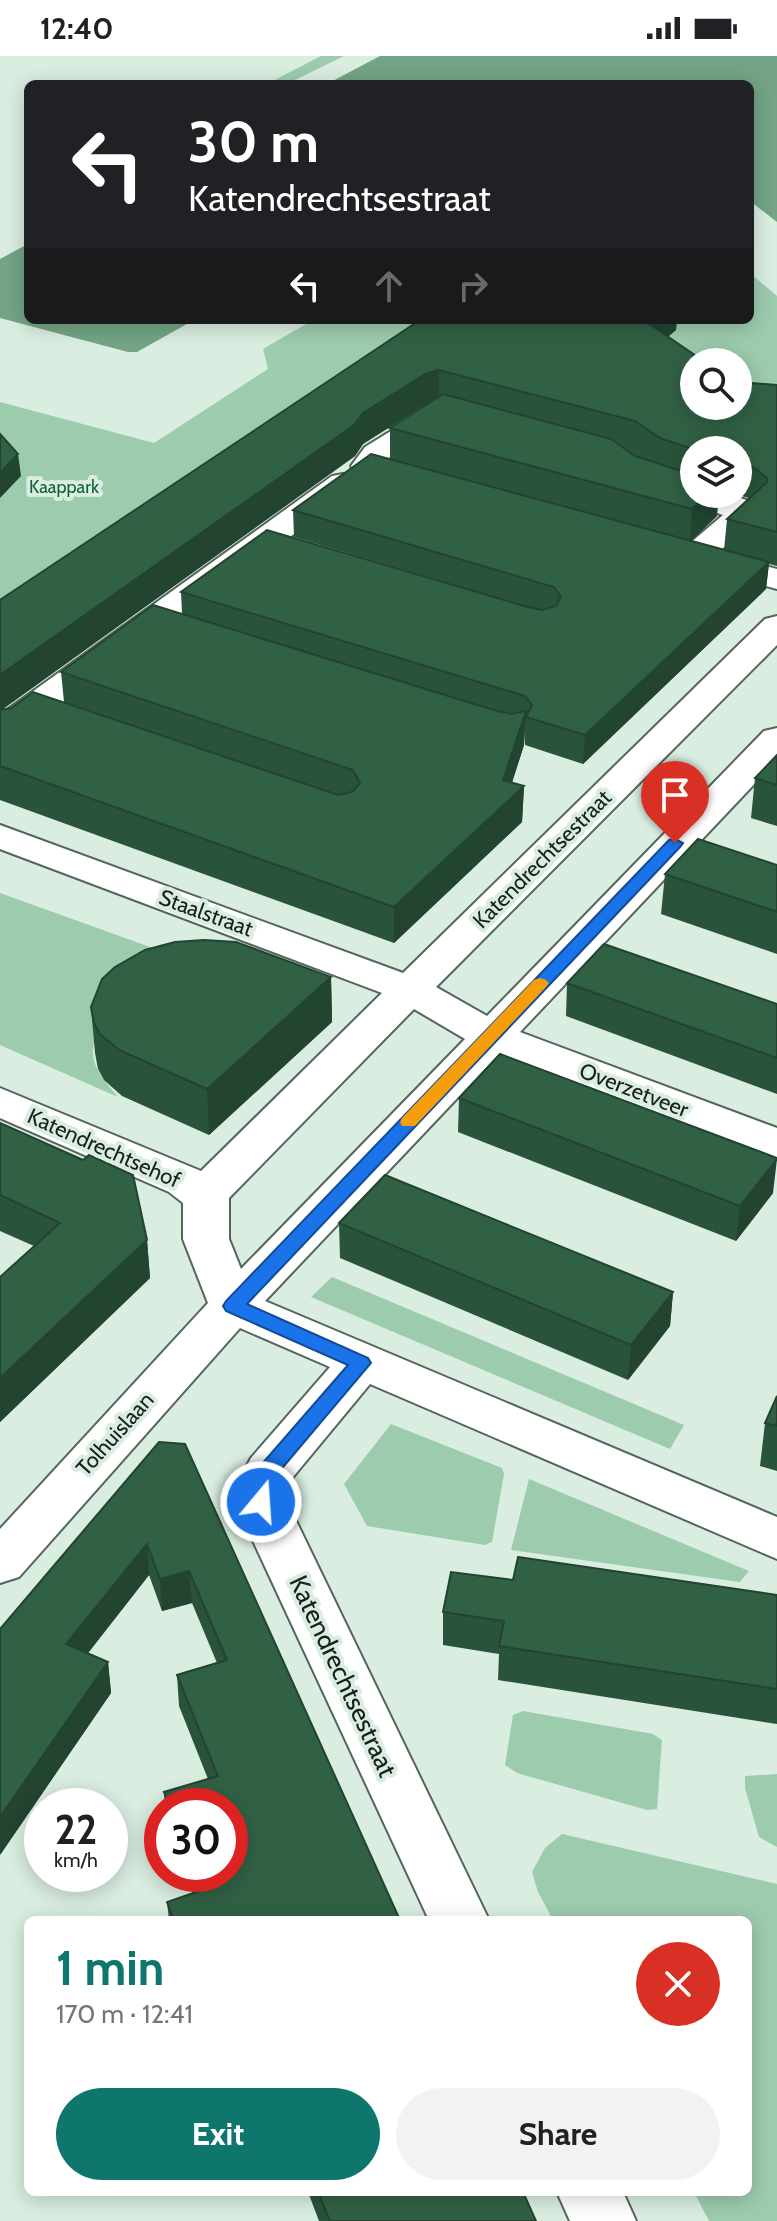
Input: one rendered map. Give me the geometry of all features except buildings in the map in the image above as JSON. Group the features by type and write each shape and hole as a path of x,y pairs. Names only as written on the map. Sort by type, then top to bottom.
{"street":[{"path":"0,732 262,541 380,470 376,453 438,413 469,421"},
{"path":"633,470 645,479 746,512 694,557"},
{"path":"262,541 305,554"},
{"path":"662,548 777,579"},
{"path":"152,623 195,636"},
{"name":"Katendrechtsestraat","path":"206,1218 240,1157 777,626"},
{"path":"30,709 72,724"},
{"path":"233,1306 490,1036 692,849 776,740"},
{"name":"Staalstraat","path":"0,836 411,990"},
{"path":"411,990 490,1036"},
{"name":"Overzetveer","path":"490,1036 777,1144"},
{"name":"Katendrechtsehof","path":"0,1102 185,1182 206,1218"},
{"path":"206,1218 219,1253 247,1258 288,1249"},
{"path":"206,1218 233,1306 777,1539"},
{"name":"Tolhuislaan","path":"0,1563 233,1306"},
{"name":"Katendrechtsestraat","path":"361,1363 269,1471 261,1502 457,1916"},
{"path":"591,2196 603,2221"}],"green space":[{"path":"321,56 344,56 295,80 275,80"},
{"path":"754,276 777,296 777,430 752,413 752,348 680,348 680,354 623,324 754,324"},
{"name":"Kaappark","path":"306,324 458,324 0,609 0,402 154,443 268,369 263,349"},
{"path":"0,893 253,984 102,1022 93,1054 98,1071 118,1097 0,1045"},
{"path":"332,1277 684,1425 670,1449 311,1297"},
{"path":"391,1424 502,1468 504,1474 492,1542 485,1545 367,1526 344,1484"},
{"path":"529,1479 749,1571 740,1582 511,1550"},
{"path":"523,1711 653,1734 662,1740 657,1809 647,1810 517,1773 505,1765 513,1715"},
{"path":"777,1774 777,1847 759,1837 745,1788 745,1776"},
{"path":"562,1834 777,1884 777,2221 709,2221 696,2196 752,2196 752,1916 551,1916 532,1872 545,1848"}],"shaded area":[{"path":"380,56 777,56 777,222 754,204 754,80 335,80"},
{"path":"24,246 24,324 187,324 137,352 128,352 0,318 0,259"}],"slow traffic":[{"path":"409,1122 540,983"}],"route":[{"path":"261,1502 269,1471 361,1363 233,1306 675,843"}]}
